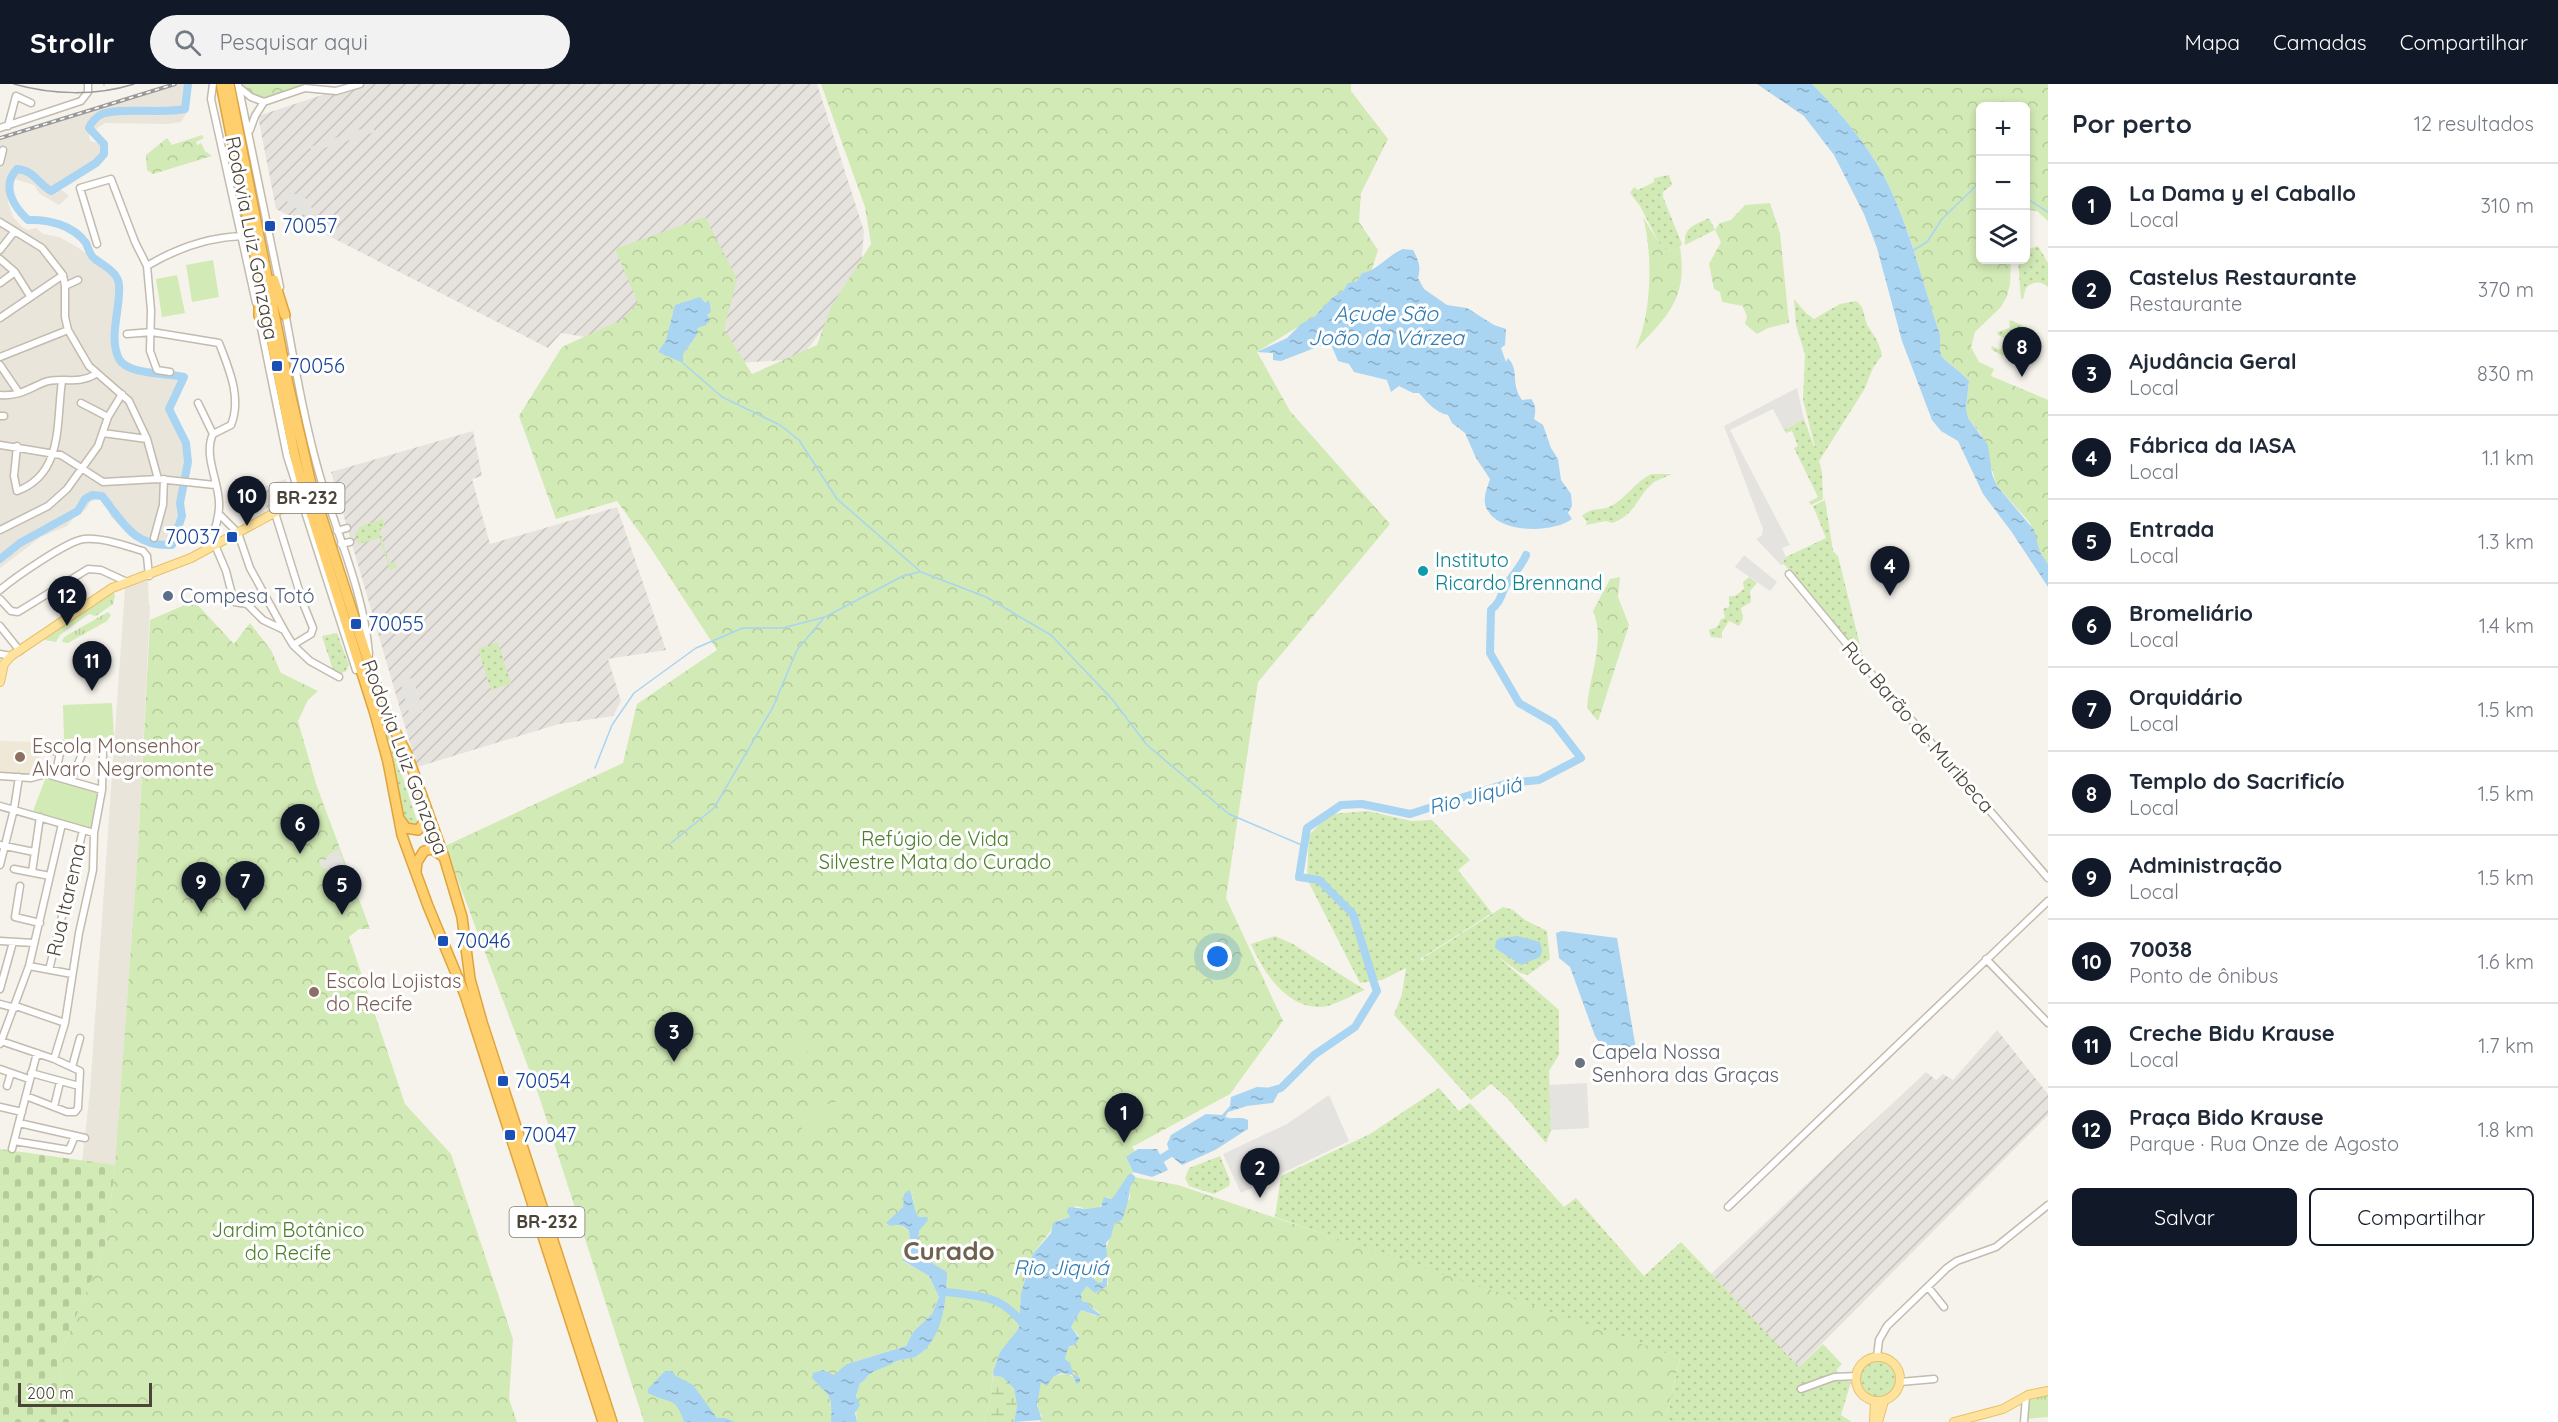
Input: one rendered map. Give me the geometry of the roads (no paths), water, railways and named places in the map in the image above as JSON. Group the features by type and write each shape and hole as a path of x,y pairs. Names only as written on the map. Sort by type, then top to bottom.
{"highway":[{"name":"Rodovia Luiz Gonzaga","path":"221,84 228,98 263,250 300,441 311,484 384,710 407,754 444,857 462,917 470,979 482,1022 612,1422"},
{"name":"Rodovia Luiz Gonzaga","path":"230,84 228,98 259,277 303,488 375,714 397,813 416,874 465,994 603,1422"},
{"path":"263,250 285,315"},
{"path":"259,277 259,316"},
{"path":"397,813 406,828 414,831 423,827 427,807"},
{"path":"416,874 417,862 424,851 432,849 444,857"}],"main road":[{"path":"0,682 4,664 10,656 112,588 173,567 300,499"},
{"path":"1877,1357 1893,1363 1898,1370 1900,1382 1895,1394 1880,1401 1861,1393 1857,1376 1865,1362 1877,1357"},
{"path":"1954,1422 2003,1409 2026,1396 2048,1391"},
{"path":"1876,1422 1880,1401"}],"street":[{"path":"0,128 81,101 88,92 88,84"},
{"path":"213,84 212,99 243,237 279,422 300,499 350,652 375,714"},
{"path":"249,131 264,102 307,86 336,91 360,84"},
{"path":"240,87 251,97 264,102"},
{"path":"240,87 305,416 365,623 370,669"},
{"path":"8,126 16,96 31,102"},
{"path":"0,162 3,150"},
{"path":"97,244 80,188 111,179 135,242 147,266 152,332 150,351 157,370 170,372"},
{"path":"0,222 42,248 63,275 65,317 68,330 96,374 129,401 147,439 161,479 163,505 154,538"},
{"path":"0,250 14,232"},
{"path":"147,266 184,246 211,239 243,237"},
{"path":"0,258 15,272 30,296"},
{"path":"0,283 15,272"},
{"path":"0,318 63,275"},
{"path":"65,286 78,280"},
{"path":"0,357 68,330"},
{"path":"127,334 152,332 219,343 234,387 235,400 231,425 213,434"},
{"path":"0,365 19,393"},
{"path":"0,395 32,390 45,382 79,381 96,374"},
{"path":"17,446 14,476 15,490 19,491 38,480 55,453 62,381"},
{"path":"0,530 57,499 98,446 108,417 122,394"},
{"path":"81,403 108,417"},
{"path":"198,403 213,434 211,451 219,498 219,514 212,547 226,571 234,602 247,604 262,620 284,630"},
{"path":"103,433 147,439"},
{"path":"0,445 55,453 106,483 161,479 215,485"},
{"path":"275,513 313,630 293,645"},
{"path":"219,514 238,532 250,568 293,645 310,661 339,677"},
{"path":"337,531 347,528"},
{"path":"0,590 59,550 82,539 99,540 143,551 147,556 149,576"},
{"path":"341,544 350,542"},
{"path":"0,598 16,612 84,570 97,569 128,582"},
{"path":"111,574 112,588"},
{"name":"Rua Barão de Muribeca","path":"1789,574 1870,672 2048,878"},
{"path":"0,626 20,651"},
{"path":"0,654 10,656"},
{"path":"55,776 62,744"},
{"path":"48,750 60,752"},
{"path":"54,1059 65,1023 79,933 93,870 94,833 102,790 103,751"},
{"path":"71,781 82,754"},
{"path":"0,776 31,778 46,774 102,790"},
{"path":"0,865 2,846 14,809 19,777"},
{"path":"0,807 14,809 94,833"},
{"path":"32,873 40,817"},
{"path":"26,1096 72,1112 77,1110 80,1071 54,1059 0,1042 29,966 62,824"},
{"name":"Rua Itarema","path":"49,970 82,830"},
{"path":"2,846 34,852"},
{"path":"14,869 50,876"},
{"path":"20,886 15,917 40,923"},
{"path":"1728,1207 2048,901"},
{"path":"0,941 34,943"},
{"path":"0,989 13,942"},
{"path":"1986,959 2048,1023"},
{"path":"29,966 72,974"},
{"path":"0,1004 65,1023"},
{"path":"72,1067 80,1038"},
{"path":"12,1149 36,1053"},
{"path":"0,1069 79,1086"},
{"path":"7,1086 11,1073"},
{"path":"54,1107 60,1082"},
{"path":"0,1107 22,1112"},
{"path":"20,1123 85,1138"},
{"path":"14,1141 69,1150 75,1136"},
{"path":"1877,1357 1879,1340 1887,1326 1953,1264 1996,1247 2048,1205"},
{"path":"1928,1287 1944,1307"},
{"path":"1801,1389 1834,1377 1857,1376"},
{"path":"1900,1382 1935,1379"},
{"path":"2024,1422 2026,1396"}],"water":[{"path":"1757,84 1812,84 1833,106 1872,155 1887,182 1910,239 1940,335 1941,355 1969,381 1966,408 1968,418 1988,445 1992,474 1997,486 2034,530 2040,552 2048,564 2048,587 1983,494 1958,441 1941,431 1932,420 1902,341 1877,248 1864,214 1834,155 1804,116"},
{"name":"Açude São João da Várzea","path":"1403,249 1413,250 1418,261 1418,278 1424,289 1447,305 1467,308 1494,325 1506,329 1505,345 1501,348 1506,362 1508,358 1514,368 1518,394 1522,400 1531,399 1533,401 1534,419 1543,425 1551,448 1558,459 1561,480 1571,494 1572,506 1568,513 1572,519 1564,524 1528,529 1504,524 1495,519 1485,503 1490,479 1476,458 1465,433 1452,423 1448,415 1436,410 1419,393 1413,393 1399,386 1391,392 1387,380 1354,372 1349,364 1338,361 1330,342 1281,361 1273,360 1273,353 1257,352 1287,338 1301,324 1314,317 1333,297 1343,291 1348,283 1357,281 1362,273 1373,269"},
{"path":"700,297 705,303 709,300 711,312 707,315 710,319 706,325 697,328 698,333 683,354 683,363 658,352 666,340 675,305"},
{"path":"1562,931 1617,938 1636,1049 1607,1055 1595,1036 1570,967 1559,958 1556,933"},
{"path":"1517,936 1540,942 1542,951 1540,957 1521,965 1495,948 1496,941 1500,938"},
{"path":"1257,1087 1281,1088 1273,1103 1247,1106 1228,1112 1225,1117 1248,1120 1248,1129 1215,1150 1182,1165 1171,1156 1167,1144 1171,1135 1206,1114 1222,1115 1230,1106 1231,1097"},
{"path":"1138,1149 1157,1149 1168,1170 1152,1177 1133,1172 1126,1157"},
{"name":"Rio Jiquiá","path":"1130,1178 1130,1189 1122,1220 1114,1224 1111,1237 1106,1243 1107,1257 1102,1262 1096,1262 1091,1269 1094,1272 1091,1276 1098,1283 1102,1282 1103,1275 1107,1274 1107,1286 1095,1293 1087,1286 1081,1294 1082,1301 1089,1303 1090,1307 1101,1315 1081,1310 1071,1327 1079,1338 1075,1345 1068,1347 1065,1359 1070,1363 1073,1374 1080,1378 1080,1382 1077,1384 1072,1375 1061,1373 1053,1377 1047,1386 1041,1382 1037,1405 1042,1420 1014,1422 1017,1406 1014,1388 1002,1377 994,1376 993,1372 1000,1352 1019,1328 1021,1293 1033,1254 1051,1233 1054,1222 1070,1217 1067,1211 1069,1207 1086,1209 1101,1207 1104,1197 1114,1200 1123,1195"},
{"path":"909,1190 917,1214 919,1217 927,1217 928,1220 919,1231 917,1248 927,1260 947,1272 946,1294 938,1330 926,1349 917,1356 898,1361 876,1371 860,1383 856,1396 860,1405 855,1413 857,1422 831,1422 829,1397 812,1378 813,1373 823,1370 834,1375 847,1364 906,1346 913,1332 932,1314 939,1297 929,1276 902,1260 911,1252 909,1231 901,1225 890,1226 886,1223 903,1207 904,1194"},
{"path":"665,1371 672,1371 676,1376 693,1385 717,1418 735,1422 684,1422 674,1404 648,1393 648,1389"}],"waterway":[{"path":"0,559 20,543 78,511 85,499 92,495 102,496 130,531 138,537 159,545 172,545 182,516 180,503 188,462 186,443 169,409 184,377 139,371 119,359 115,341 119,294 116,276 90,254 86,243 74,232 60,224 28,220 18,209 9,189 12,175 17,169 28,172 51,191 96,163 104,154 104,144 89,128 98,117 119,111 185,109 188,84"},
{"path":"1912,251 1927,242 1942,219 1976,186"},
{"path":"2030,201 2048,212"},
{"path":"683,363 722,397 780,425 799,440 837,499 921,572 986,597 1051,635 1112,699 1147,745 1229,814 1304,846"},
{"name":"Rio Jiquiá","path":"1373,979 1353,914 1319,880 1299,877 1307,828 1341,805 1362,804 1410,814 1508,783 1539,780 1581,758 1554,723 1519,703 1490,653 1491,610 1498,603 1506,585 1526,555"},
{"path":"595,768 612,725 634,693 696,648 743,628 783,628 825,617 903,576 919,572"},
{"path":"671,843 714,808 773,707 797,650 823,619"},
{"name":"Rio Jiquiá","path":"1271,1091 1281,1088 1314,1055 1355,1027 1377,991 1374,983"},
{"name":"Rio Jiquiá","path":"1154,1163 1179,1148"},
{"name":"Rio Jiquiá","path":"1111,1208 1131,1178"},
{"path":"947,1292 999,1302 1025,1326"}],"tram line":[{"path":"14,84 74,93 105,91 134,84"}],"railway":[{"path":"0,138 175,84"}],"place":[{"name":"70057","path":"270,226"},
{"name":"70056","path":"277,366"},
{"name":"Templo do Sacrificío","path":"2022,377"},
{"name":"70038","path":"247,526"},
{"name":"70037","path":"232,537"},
{"name":"Instituto Ricardo Brennand","path":"1423,571"},
{"name":"Compesa Totó","path":"168,596"},
{"name":"Fábrica da IASA","path":"1890,596"},
{"name":"70055","path":"356,624"},
{"name":"Praça Bido Krause","path":"67,626"},
{"name":"Creche Bidu Krause","path":"92,691"},
{"name":"Escola Monsenhor Alvaro Negromonte","path":"20,757"},
{"name":"Bromeliário","path":"300,854"},
{"name":"Orquidário","path":"245,911"},
{"name":"Administração","path":"201,912"},
{"name":"Entrada","path":"342,915"},
{"name":"70046","path":"443,941"},
{"name":"Escola Lojistas do Recife","path":"314,992"},
{"name":"Ajudância Geral","path":"674,1062"},
{"name":"Capela Nossa Senhora das Graças","path":"1580,1063"},
{"name":"70054","path":"503,1081"},
{"name":"70047","path":"510,1135"},
{"name":"La Dama y el Caballo","path":"1124,1143"},
{"name":"Castelus Restaurante","path":"1260,1198"}],"district":[{"name":"Curado","path":"949,1251"}],"park label":[{"name":"Refúgio de Vida Silvestre Mata do Curado","path":"935,850"},
{"name":"Jardim Botânico do Recife","path":"288,1242"}]}
